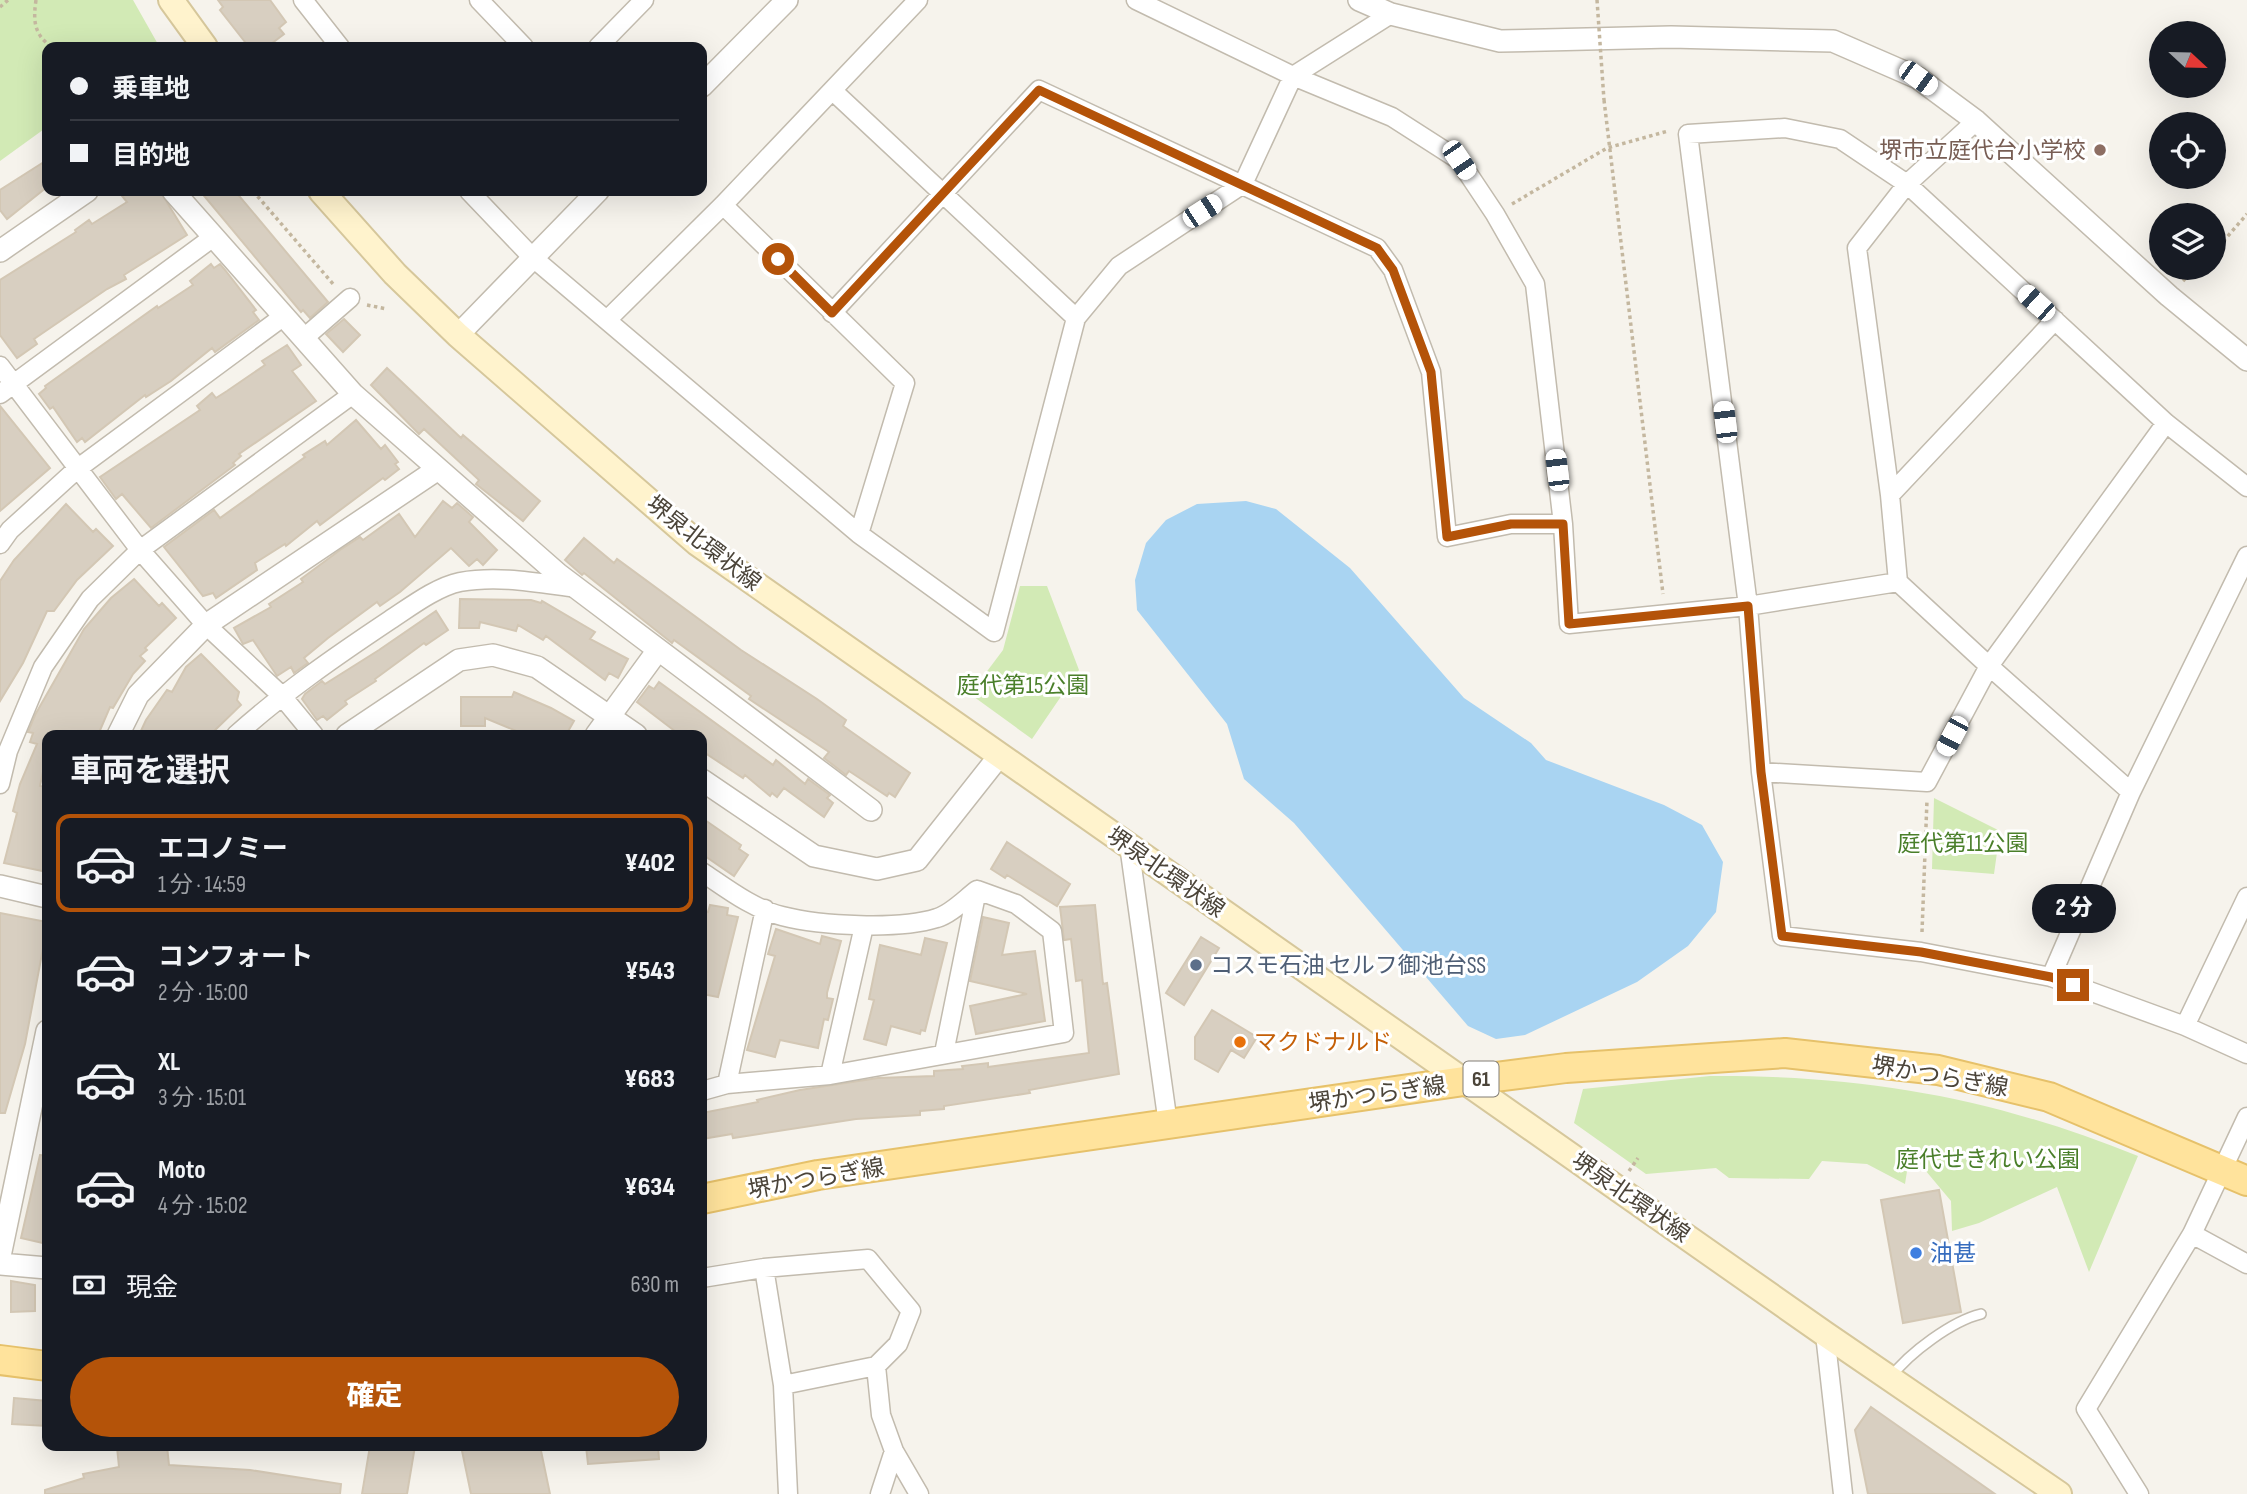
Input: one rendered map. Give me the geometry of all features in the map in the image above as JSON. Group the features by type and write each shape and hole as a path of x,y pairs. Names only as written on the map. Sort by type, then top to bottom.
{"main road":[{"path":"171,0 201,42"},
{"name":"堺泉北環状線","path":"325,196 395,274 458,335 697,543 1825,1334 2059,1494"},
{"name":"堺かつらぎ線","path":"707,1198 818,1175 1464,1081 1566,1068 1785,1053 1938,1070 2049,1097 2235,1175"},
{"path":"0,1360 42,1365"}],"street":[{"path":"303,0 336,42"},
{"path":"479,0 519,42"},
{"path":"603,42 644,0"},
{"path":"707,81 788,0"},
{"path":"607,320 723,205 918,0"},
{"path":"1136,0 1293,76 1392,117 1459,160 1495,214 1535,284 1563,524 1569,624 1748,606 1898,582"},
{"path":"1359,0 1391,14 1500,41 1671,37 1833,41 1918,78 1976,121 2169,296 2247,360"},
{"path":"474,196 532,257 859,534 994,632 1076,318 1119,265 1243,184 1293,76 1391,14"},
{"path":"832,313 1039,90 1377,248 1393,270 1431,372 1447,537 1511,524 1563,524"},
{"path":"833,91 1076,318"},
{"path":"1976,121 1907,184 1857,248 1890,495 1898,582 2132,792"},
{"path":"2247,487 2166,423 1907,184 1840,139 1785,128 1688,134 1748,606 1761,772 1782,936 1921,952 2051,977 2185,1026 2247,1054"},
{"path":"0,251 81,196"},
{"path":"177,196 353,394 576,588 871,810"},
{"path":"458,335 593,196"},
{"path":"723,205 905,383 859,534"},
{"path":"6,389 212,238"},
{"path":"304,338 350,298"},
{"path":"0,544 10,530 77,469 285,316"},
{"path":"1890,495 2055,320"},
{"path":"0,366 6,389 77,469 140,550 206,625 281,695 310,730"},
{"path":"0,784 8,751 43,667 90,599 140,550 353,394"},
{"path":"1761,772 1927,782 1989,666 2166,423"},
{"path":"120,730 138,695 206,625 438,469"},
{"path":"2051,977 2132,792 2247,556"},
{"path":"242,730 281,695 416,603 458,583 513,579 576,588"},
{"path":"600,730 658,650"},
{"path":"355,730 460,660 493,655 537,667 629,730"},
{"path":"707,783 814,856 877,869 917,860 1000,755"},
{"path":"1129,845 1168,1124"},
{"path":"707,875 781,916 879,927 939,918 977,890"},
{"path":"0,886 42,896"},
{"path":"707,1090 727,1084 830,1075 1064,1033 1052,932 1016,904 977,890"},
{"path":"944,1053 977,890"},
{"path":"2185,1026 2247,897"},
{"path":"727,1084 765,909"},
{"path":"830,1075 864,926"},
{"path":"0,1256 42,1055"},
{"path":"2139,1494 2086,1409 2192,1234 2235,1175 2247,1118"},
{"path":"2192,1234 2247,1265"},
{"path":"707,1277 764,1268 868,1259 911,1311 898,1344 876,1366 783,1385"},
{"path":"0,1264 42,1268"},
{"path":"764,1268 783,1385 788,1494"},
{"path":"1825,1334 1843,1494"},
{"path":"876,1366 881,1415 894,1451 919,1494"},
{"path":"880,1494 894,1451"}],"lane":[{"path":"1890,1379 1903,1360 1967,1317 1981,1314"}],"path":[{"path":"0,7 8,0"},
{"path":"36,0 36,30 45,42"},
{"path":"1597,0 1608,148 1665,614"},
{"path":"1495,214 1608,148 1663,130 1688,134"},
{"path":"257,196 340,293 367,305 387,309"},
{"path":"2226,238 2247,214"},
{"path":"1921,952 1927,782"}],"green space":[{"path":"0,0 133,0 157,42 42,42 42,131 0,161"},
{"name":"庭代第15公園","path":"1020,586 1047,586 1079,670 1032,739 970,694 1003,650"},
{"name":"庭代第11公園","path":"1934,798 2000,831 1994,874 1932,869"},
{"name":"庭代せきれい公園","path":"1710,1076 1822,1080 1928,1094 2032,1119 2138,1156 2089,1272 2057,1187 1979,1223 1952,1231 1951,1201 1910,1152 1905,1184 1867,1164 1822,1161 1809,1179 1729,1178 1716,1168 1646,1174 1574,1123 1583,1089"}],"water":[{"path":"1246,501 1276,509 1350,568 1464,698 1531,743 1546,760 1664,805 1702,825 1723,862 1716,912 1688,946 1637,982 1525,1035 1496,1039 1468,1026 1294,823 1244,779 1227,724 1137,610 1135,580 1146,543 1166,520 1197,504"}],"building":[{"path":"218,0 270,0 286,22 279,28 284,34 274,42 245,42 220,10 223,7"},
{"path":"42,163 42,191 7,219 0,210 0,190"},
{"path":"122,196 163,196 187,235 124,275 126,279 34,339 37,344 17,358 0,335 0,280 76,232 75,230 89,220 92,224 127,202"},
{"path":"204,196 239,196 328,302 310,318 303,310 301,312"},
{"path":"211,264 214,268 220,264 256,310 253,312 259,320 215,352 212,348 171,381 146,397 145,395 85,442 82,438 77,442 53,407 50,409 39,394 45,386 157,306 158,308 193,285 190,281"},
{"path":"344,319 360,335 343,352 326,334"},
{"path":"287,345 301,365 292,371 316,401 239,454 241,456 233,463 235,465 151,528 122,494 116,499 100,477 200,410 197,406 212,393 216,398 227,391 265,365 262,361"},
{"path":"387,368 461,438 463,435 540,501 523,521 476,484 479,480 424,429 419,434 371,385"},
{"path":"0,406 50,468 0,511"},
{"path":"356,420 381,449 385,445 398,462 395,464 399,469 320,525 317,521 286,546 285,544 255,563 257,570 216,598 213,593 203,596 164,547 214,510 220,518 305,457 303,455 325,441 327,445"},
{"path":"443,501 452,508 457,503 473,517 469,522 497,550 483,565 477,559 469,566 451,548 400,592 380,606 377,602 328,638 304,658 308,663 294,673 291,667 277,676 253,640 243,644 234,628 271,607 269,604 303,582 301,579 340,550 360,537 363,540 399,514 415,537"},
{"path":"66,504 93,532 96,529 113,546 77,580 54,611 47,611 23,663 0,701 0,581 14,560"},
{"path":"584,538 614,563 617,559 741,650 817,699 846,720 843,726 910,773 895,797 889,793 887,796 849,771 846,775 824,758 829,752 749,699 751,696 674,640 672,643 584,573 582,575 565,560"},
{"path":"134,579 159,606 162,603 176,618 145,648 147,650 140,656 145,661 133,674 113,708 110,707 100,730 42,730 42,871 4,863 17,813 13,811 20,784 37,744 30,742 33,733 28,732 84,629 111,598"},
{"path":"460,599 542,601 595,632 590,639 628,659 618,678 609,673 605,680 546,636 543,640 518,625 516,631 480,622 479,628 459,628"},
{"path":"436,611 448,630 426,645 424,643 375,679 376,681 345,701 347,704 327,720 323,716 317,720 302,699 305,694 322,681 325,684 379,650"},
{"path":"201,654 239,692 237,700 241,705 215,730 141,730 167,690 172,692 186,667"},
{"path":"659,682 773,765 776,760 805,784 808,779 830,795 827,798 833,803 824,817 784,788 777,797 772,793 770,796 745,775 743,778 707,754 707,730 673,730 637,702 649,686 654,689"},
{"path":"514,692 574,721 569,730 514,730 485,718 485,726 461,726 461,697 512,697"},
{"path":"707,821 741,845 739,849 748,855 734,876 707,857"},
{"path":"1007,842 1070,884 1057,906 1007,875 1005,878 991,869"},
{"path":"710,905 728,908 727,915 738,917 718,997 707,995"},
{"path":"1095,905 1103,984 1107,983 1119,1074 1029,1090 1030,1093 944,1106 944,1109 920,1111 920,1115 856,1119 733,1138 732,1134 707,1138 707,1112 800,1090 878,1078 934,1076 934,1071 963,1069 962,1066 988,1063 988,1067 1089,1053 1082,980 1076,981 1071,939 1064,940 1060,907"},
{"path":"0,913 42,921 42,954 25,1044 5,1113 0,1113"},
{"path":"983,917 1009,923 1002,955 1035,951 1045,1021 976,1034 970,1006 1027,994 970,981"},
{"path":"776,929 820,944 822,936 841,941 827,993 827,998 833,999 828,1020 824,1019 818,1048 780,1040 775,1057 747,1050 775,956 768,954"},
{"path":"1201,937 1219,948 1184,1005 1166,993"},
{"path":"925,938 947,943 925,1031 921,1030 920,1034 891,1026 886,1045 864,1039 874,1000 869,999 880,945 921,955"},
{"path":"1212,1010 1257,1037 1244,1058 1231,1050 1218,1072 1195,1059 1195,1037"},
{"path":"40,1155 42,1155 42,1243 21,1238"},
{"path":"1939,1190 1961,1312 1903,1323 1881,1200"},
{"path":"11,1281 35,1285 35,1311 11,1312"},
{"path":"14,1398 42,1401 42,1426 12,1424"},
{"path":"1871,1407 1995,1494 1868,1494 1855,1430"},
{"path":"117,1451 168,1451 169,1465 250,1470 341,1484 340,1494 45,1494 45,1490 84,1478 83,1474 119,1467"},
{"path":"369,1451 414,1451 407,1494 362,1494"},
{"path":"462,1451 541,1451 550,1494 471,1494"},
{"path":"587,1451 658,1451 659,1459 588,1464"}],"place":[{"name":"堺市立庭代台小学校","path":"2100,150"},
{"name":"コスモ石油 セルフ御池台SS","path":"1196,965"},
{"name":"マクドナルド","path":"1240,1042"},
{"name":"油甚","path":"1916,1253"}],"route":[{"path":"778,259 832,313 1039,90 1377,248 1393,270 1431,372 1447,537 1511,524 1563,524 1569,624 1748,606 1761,772 1782,936 1921,952 2051,977 2073,985"}]}
